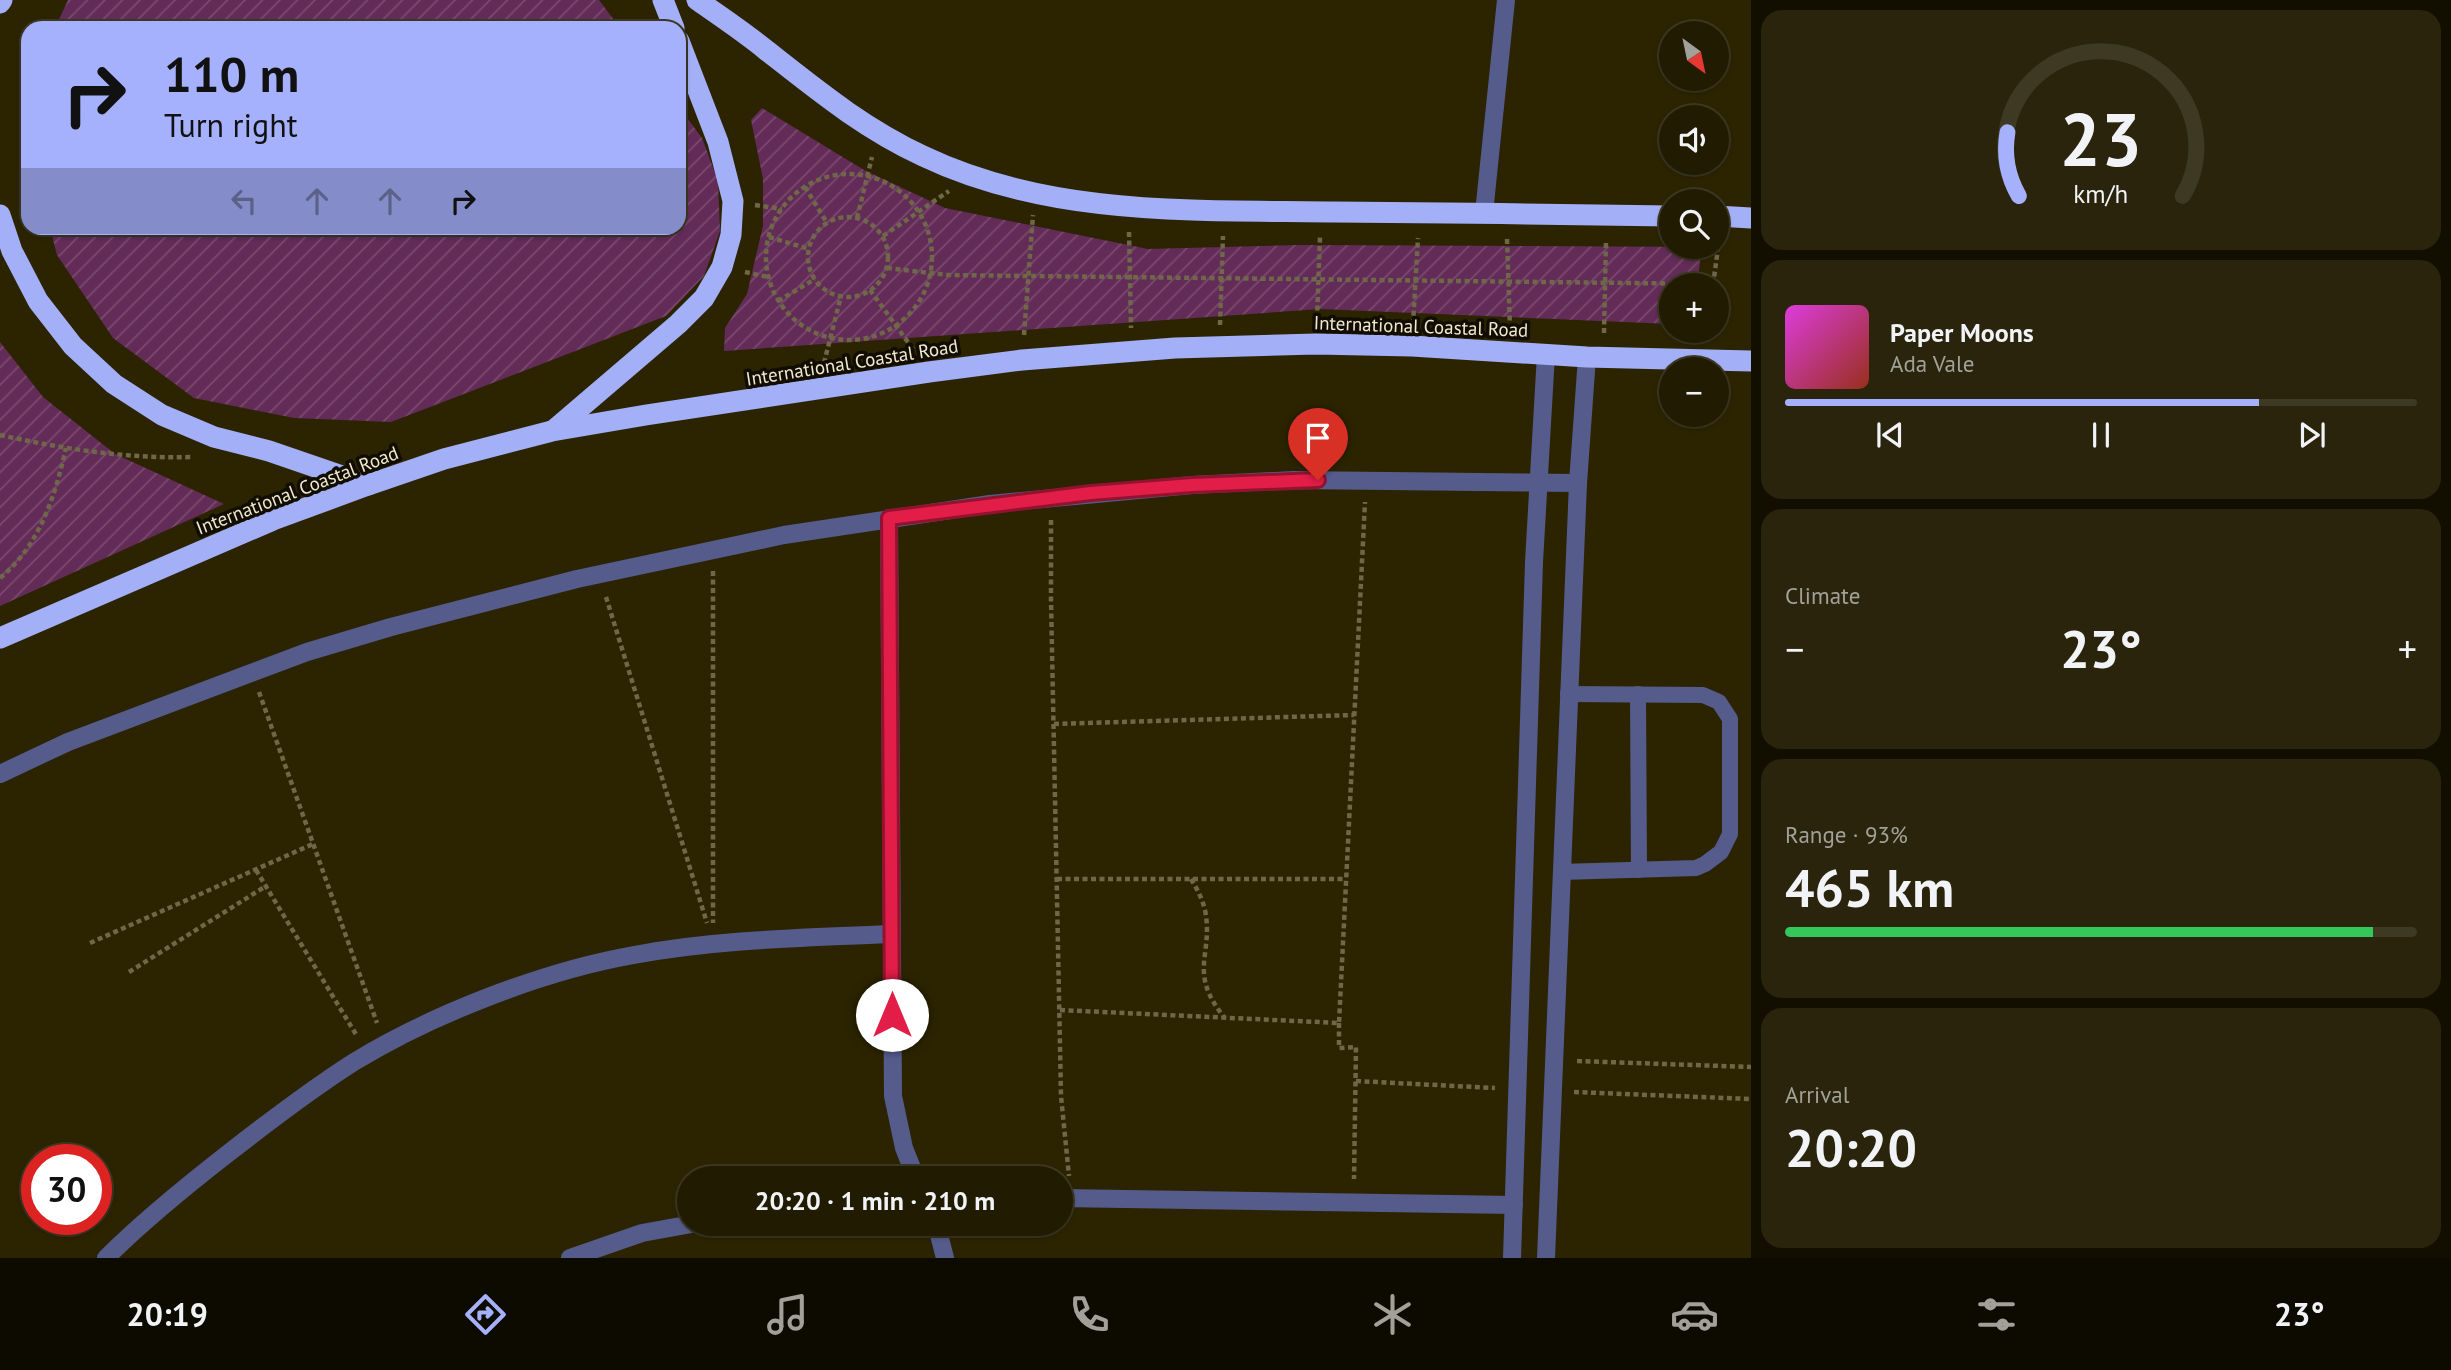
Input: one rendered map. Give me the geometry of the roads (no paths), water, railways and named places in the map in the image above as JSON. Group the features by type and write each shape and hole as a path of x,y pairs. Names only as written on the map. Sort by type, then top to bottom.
{"highway":[{"path":"663,0 671,21"},
{"path":"697,0 764,48 831,102 878,134 972,176 1035,193 1077,202 1224,210 1659,216"},
{"path":"552,431 678,324 704,298 722,267 731,235 733,201 718,142 686,59"},
{"path":"0,215 12,251 38,301 73,346 114,384 162,415 214,437 269,451 368,485"},
{"path":"1729,217 1751,218"},
{"name":"International Coastal Road","path":"0,638 273,520 444,459 552,431 817,389 1022,360 1220,346 1412,346 1751,361"}],"street":[{"path":"1484,214 1506,0"},
{"path":"1512,1258 1538,484 1546,354"},
{"path":"1546,1258 1578,483 1595,356"},
{"path":"0,774 68,741 307,652 391,627 599,574 713,549 889,518 1051,497 1192,485 1294,480 1578,483"},
{"path":"889,518 893,1096 904,1148 911,1166"},
{"path":"106,1258 187,1185 270,1121 368,1055 443,1016 536,980 632,955 713,944 892,934"},
{"path":"1073,1198 1514,1205"},
{"path":"569,1258 642,1233 677,1227"},
{"path":"939,1236 945,1258"}],"lane":[{"path":"1561,872 1696,868 1721,852 1730,834 1731,729 1726,710 1712,698 1703,695 1569,694"},
{"path":"1638,694 1639,870"}]}
